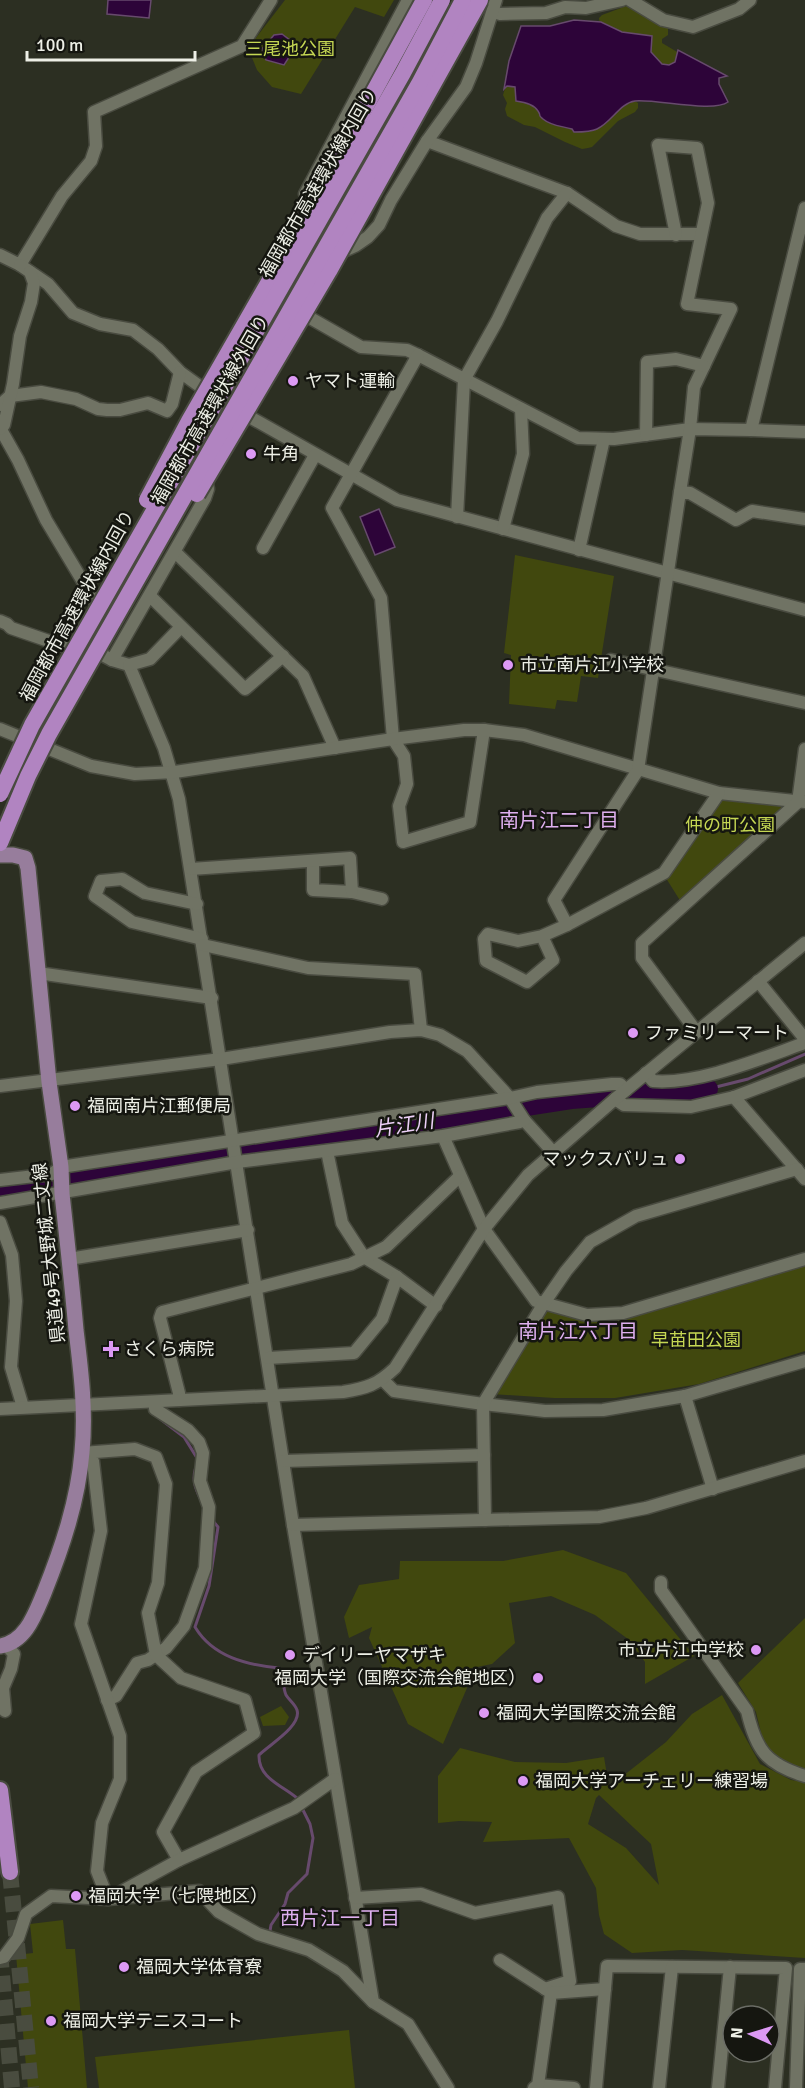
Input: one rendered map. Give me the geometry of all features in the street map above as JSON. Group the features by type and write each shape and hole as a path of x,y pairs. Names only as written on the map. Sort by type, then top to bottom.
{"highway":[{"path":"0,785 71,642 189,421 289,247 424,0"},
{"path":"27,732 97,605 391,96 441,0"},
{"name":"福岡都市高速環状線内回り","path":"0,794 27,732 381,113 441,0"},
{"path":"44,739 201,461 294,309 403,119 464,0"},
{"name":"福岡都市高速環状線外回り","path":"0,844 44,739 420,82 464,0"},
{"path":"44,739 99,659 228,443 329,271 480,0"},
{"path":"0,1790 10,1872"}],"main road":[{"name":"県道49号大野城二丈線","path":"0,855 25,858 28,868 84,1405 82,1454 69,1523 55,1566 34,1616 22,1636 3,1646"}],"street":[{"path":"25,268 62,196 91,161 96,146 94,112 242,46 271,0"},
{"path":"316,225 305,195 408,0"},
{"path":"495,6 500,14 546,13 565,7 586,8 622,0"},
{"path":"630,0 663,20 693,27 739,9 750,0"},
{"path":"326,252 339,255 368,237 379,225 391,200 427,141 466,87 495,6"},
{"path":"427,141 567,193 616,226 640,234 700,234"},
{"path":"567,925 554,900 638,770 669,575 694,387 731,309 687,304 708,203 697,148 658,146 676,235"},
{"path":"457,516 464,380 497,321 547,218 567,193"},
{"path":"751,430 805,208"},
{"path":"0,255 25,268 48,284 73,313 100,324 133,330 158,349 180,372 216,398 397,500 805,610"},
{"path":"25,268 34,283 31,302 20,336 1,433 18,460 46,520 97,605 93,650 112,660 129,665 150,659 181,627"},
{"path":"294,309 361,347 407,350 578,438 604,439 690,429 805,432"},
{"path":"418,355 332,508 381,598 393,739 404,756 407,784 399,806 403,842 470,822 484,730"},
{"path":"646,435 647,362 676,359 704,366"},
{"path":"0,405 10,396 41,392 76,399 107,411 148,403 167,411 172,404 180,372"},
{"path":"503,529 523,454 521,409"},
{"path":"579,550 604,439"},
{"path":"263,548 315,455"},
{"path":"112,660 206,498 208,489 201,461"},
{"path":"680,492 690,493 736,520 752,511 805,519"},
{"path":"175,552 303,676 336,748"},
{"path":"150,596 245,689 283,656"},
{"path":"0,621 8,624 10,628 72,649"},
{"path":"611,660 805,703"},
{"path":"129,665 164,748 179,799 293,1525 373,2002"},
{"path":"0,729 27,732 91,766 135,774 171,772 393,739 464,730 484,730 524,735 719,793 802,802"},
{"path":"696,1031 642,958 642,943 802,802 805,749"},
{"path":"542,936 553,960 527,982 486,961 484,939 488,934 518,941 542,936 664,873 719,793"},
{"path":"191,868 350,858 352,892"},
{"path":"314,861 313,890 352,892 382,899"},
{"path":"197,904 146,893 122,879 101,881 95,896 132,922 308,968 415,974 421,1030"},
{"path":"0,1408 273,1396 343,1392 370,1387 395,1368 484,1229 528,1175 696,1031 805,943"},
{"path":"38,973 212,998"},
{"path":"758,981 805,1039"},
{"path":"0,1086 49,1082 221,1059 390,1032 421,1030 440,1035 467,1051 510,1098 524,1120 553,1152"},
{"path":"646,1073 653,1081 667,1082 723,1071 805,1043"},
{"path":"615,1099 624,1105 691,1107 734,1097 805,1070"},
{"path":"0,1180 52,1174 60,1169 537,1092 612,1084 621,1084 626,1090"},
{"path":"485,1520 483,1404 544,1303 590,1242 636,1216 801,1174 734,1097"},
{"path":"0,1203 237,1161 443,1136 524,1120"},
{"path":"443,1136 484,1229 536,1301 587,1315 623,1313 805,1259"},
{"path":"327,1151 342,1223 364,1257 397,1277 436,1306"},
{"path":"179,1400 160,1318 162,1312 351,1264 386,1247 460,1176"},
{"path":"0,1222 12,1255 16,1301 11,1367 23,1407"},
{"path":"69,1259 248,1230"},
{"path":"267,1358 354,1353 382,1319 397,1277"},
{"path":"382,1380 394,1391 483,1404 545,1412 603,1410 686,1396 805,1361"},
{"path":"686,1396 713,1489"},
{"path":"107,1700 116,1696 137,1663 148,1660 166,1648 184,1626 204,1575 209,1507 200,1481 203,1459 199,1443 188,1430 155,1409 155,1402"},
{"path":"82,1454 135,1449 156,1457 166,1484 158,1583 148,1613 156,1655 181,1678 244,1700 254,1733 196,1772 163,1832 179,1860"},
{"path":"82,1454 93,1461 101,1531 81,1624 120,1736 120,1779 102,1823 97,1870 108,1899"},
{"path":"284,1461 484,1455"},
{"path":"293,1525 599,1517 646,1508 805,1461"},
{"path":"661,1582 661,1590 747,1711 752,1732 762,1750 772,1762 783,1769 805,1776"},
{"path":"3,1646 14,1654 3,1688 5,1711"},
{"path":"108,1899 179,1860 299,1805 335,1779"},
{"path":"0,1958 4,1957 18,1938 26,1914 51,1896 108,1899 199,1891 219,1912 258,1934 309,1950 343,1971 373,2002 408,2024 448,2088"},
{"path":"355,1898 421,1894 475,1913 558,1897 570,1981 548,1991"},
{"path":"500,1960 548,1991 605,1989"},
{"path":"596,2088 606,1966 672,1966 786,1968 775,2088"},
{"path":"659,2088 672,1966"},
{"path":"718,2088 730,1967"},
{"path":"796,2088 800,1969 805,1969"},
{"path":"548,1991 536,2086 574,2088"}],"green space":[{"name":"三尾池公園","path":"285,0 394,0 384,17 355,7 301,94 272,87 257,70 248,48"},
{"path":"629,5 668,26 668,35 662,39 662,43 684,56 677,65 664,67 600,27 599,18 602,15"},
{"path":"506,85 633,100 638,103 638,108 618,121 592,147 582,149 507,116 505,109 507,103 503,95"},
{"path":"515,555 614,576 598,678 581,676 577,702 557,700 555,709 509,704 511,655 504,653"},
{"name":"仲の町公園","path":"719,797 744,803 781,806 783,810 681,902 664,875"},
{"name":"早苗田公園","path":"805,1265 805,1351 699,1384 615,1398 554,1398 492,1394 545,1308 596,1322 623,1317"},
{"path":"563,1550 626,1573 694,1656 645,1684 645,1662 628,1639 595,1615 551,1596 509,1603 515,1643 492,1664 457,1671 467,1688 443,1744 408,1724 369,1638 372,1627 349,1638 344,1617 359,1585 399,1579 400,1561 503,1561"},
{"path":"805,1618 805,1772 775,1756 763,1741 756,1712 738,1683"},
{"path":"722,1695 760,1764 791,1780 805,1782 805,1958 682,1950 632,1953 604,1934 596,1888 569,1838 483,1842 492,1822 438,1823 438,1776 460,1748 515,1762 566,1763 604,1757 609,1787 666,1742 692,1714","holes":["599,1795 651,1844 659,1885 626,1848 588,1824 596,1798"]},
{"path":"281,1706 289,1717 285,1725 263,1726 260,1717"},
{"name":"福岡大学テニスコート","path":"63,1920 66,1949 75,1949 87,2088 28,2088 16,1955 33,1953 30,1924"},
{"path":"349,2030 355,2088 99,2088 95,2057"}],"shaded area":[{"path":"108,0 151,0 149,18 107,14"},
{"path":"574,20 601,22 622,32 652,36 651,52 662,64 669,65 675,62 678,50 727,76 719,78 719,84 728,102 721,105 698,106 635,101 625,105 602,126 586,132 574,132 572,129 546,121 534,107 516,101 515,87 507,86 504,89 509,61 521,26 550,26"},
{"path":"282,34 291,41 293,51 284,65 266,60 262,49 274,35"},
{"path":"379,509 395,547 375,555 360,517"}],"waterway":[{"name":"片江川","path":"708,1089 748,1079 805,1054"},
{"name":"片江川","path":"0,1189 571,1099 708,1089"},
{"path":"159,1418 184,1437 197,1458"},
{"path":"197,1464 194,1474 201,1500"},
{"path":"213,1521 218,1527 209,1586 195,1627 211,1646 232,1658 255,1665 279,1668 286,1695 296,1708 297,1716 290,1729 259,1755 260,1763 267,1776 298,1799"},
{"path":"270,1931 271,1925 285,1904 288,1893 307,1874 313,1838 310,1824 302,1808"}],"tunnel":[{"path":"10,1872 31,2088"},
{"path":"0,1952 12,2088"}],"place":[{"name":"ヤマト運輸","path":"293,381"},
{"name":"牛角","path":"251,454"},
{"name":"市立南片江小学校","path":"508,665"},
{"name":"ファミリーマート","path":"633,1033"},
{"name":"福岡南片江郵便局","path":"75,1106"},
{"name":"マックスバリュ","path":"680,1159"},
{"name":"さくら病院","path":"111,1349"},
{"name":"市立片江中学校","path":"756,1650"},
{"name":"デイリーヤマザキ","path":"290,1655"},
{"name":"福岡大学（国際交流会館地区）","path":"538,1678"},
{"name":"福岡大学国際交流会館","path":"484,1713"},
{"name":"福岡大学アーチェリー練習場","path":"523,1781"},
{"name":"福岡大学（七隈地区）","path":"76,1896"},
{"name":"福岡大学体育寮","path":"124,1967"},
{"name":"福岡大学テニスコート","path":"51,2021"}],"district":[{"name":"南片江二丁目","path":"559,820"},
{"name":"南片江六丁目","path":"578,1331"},
{"name":"西片江一丁目","path":"340,1918"}]}
